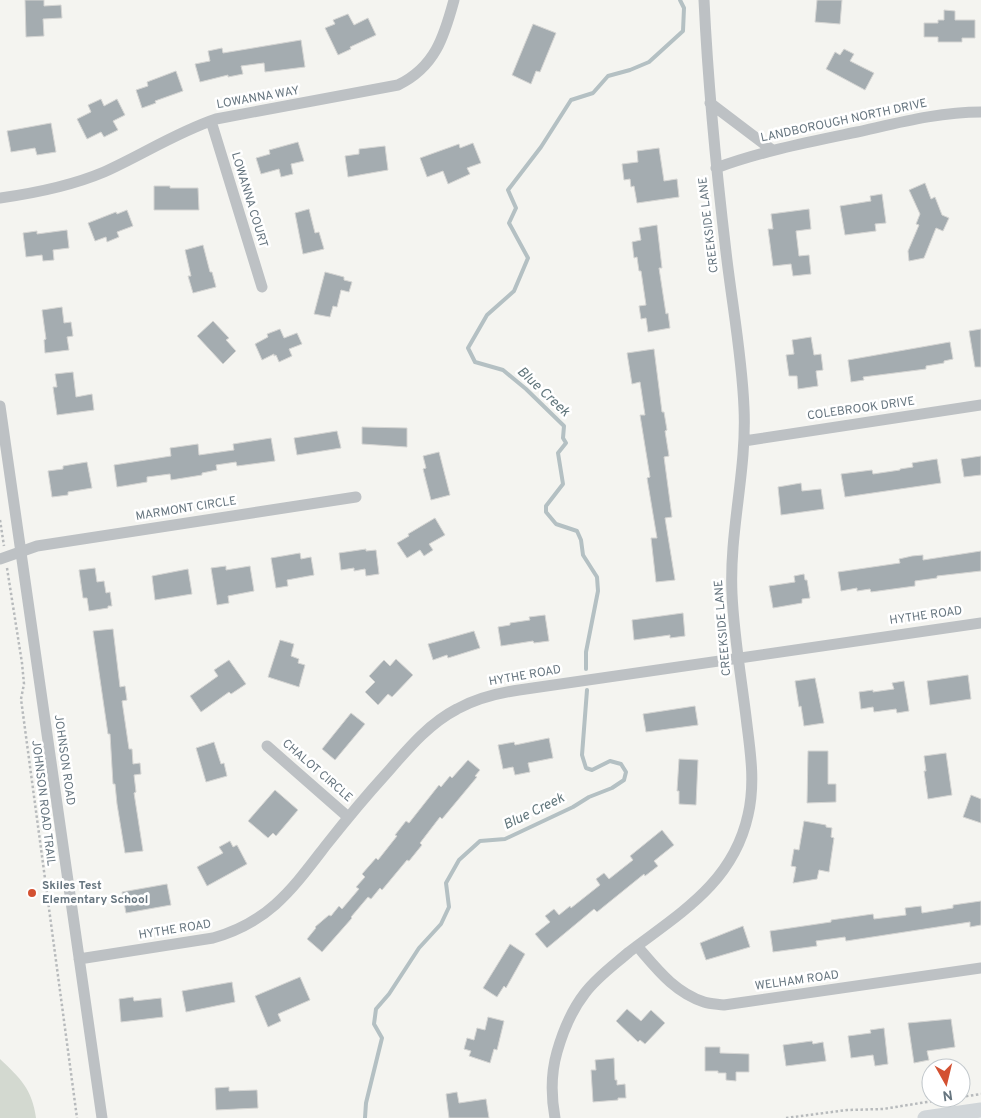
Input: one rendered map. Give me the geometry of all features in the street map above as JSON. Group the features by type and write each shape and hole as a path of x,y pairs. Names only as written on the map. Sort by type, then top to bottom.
{"main road":[{"path":"925,1118 981,1110"}],"street":[{"name":"LOWANNA WAY","path":"0,198 33,193 75,183 211,121 385,89 404,82 420,71 436,51 444,35 454,0"},
{"name":"CREEKSIDE LANE","path":"555,1118 552,1077 555,1058 565,1026 584,994 611,967 709,889 728,863 744,830 752,798 752,773 732,599 733,541 744,441 742,381 716,168 704,0"},
{"path":"710,102 772,150"},
{"name":"LANDBOROUGH NORTH DRIVE","path":"716,168 772,150 937,115 981,112"},
{"name":"LOWANNA COURT","path":"211,121 262,288"},
{"name":"COLEBROOK DRIVE","path":"744,441 981,405"},
{"name":"JOHNSON ROAD","path":"0,406 102,1118"},
{"name":"MARMONT CIRCLE","path":"3,558 20,550 37,546 356,497"},
{"name":"HYTHE ROAD","path":"79,959 200,941 219,936 249,924 277,905 292,890 348,817 418,739 442,718 487,696 739,657 981,623"},
{"name":"CHALOT CIRCLE","path":"267,746 348,817"},
{"name":"WELHAM ROAD","path":"638,946 663,977 672,985 699,1000 724,1005 981,968"}],"path":[{"name":"JOHNSON ROAD TRAIL","path":"0,520 3,558 22,663 24,684 21,699 77,1118"},
{"path":"786,1118 847,1110 883,1109 921,1103"}],"shaded area":[{"path":"0,1059 24,1085 32,1099 36,1118 0,1118"}],"building":[{"path":"25,0 44,0 44,6 61,5 62,18 43,19 44,36 26,37"},
{"path":"817,0 842,0 840,24 815,22"},
{"path":"944,10 955,11 955,20 975,20 975,38 962,38 962,42 938,42 938,37 924,37 924,23 938,23 938,20 944,20"},
{"path":"348,14 354,25 368,18 376,35 338,55 325,28 335,24 333,20"},
{"path":"533,24 556,33 540,72 536,71 531,84 512,75"},
{"path":"301,40 305,67 265,72 264,63 241,66 243,74 228,77 228,75 200,82 195,64 210,61 208,51 222,48 223,53"},
{"path":"844,49 854,54 850,61 874,73 865,90 826,69 835,52 840,55"},
{"path":"176,71 183,91 142,108 136,90 148,86 147,82"},
{"path":"101,99 104,106 117,99 125,115 113,121 118,130 104,137 101,132 87,139 77,119 91,112 88,105"},
{"path":"51,123 56,152 37,155 35,148 11,152 7,131"},
{"path":"298,142 304,161 291,164 293,174 281,177 279,169 261,174 256,158 270,154 269,150"},
{"path":"473,143 481,163 467,168 470,174 448,184 443,171 427,177 420,158 459,144 460,148"},
{"path":"385,146 388,170 348,177 345,156 359,154 359,149"},
{"path":"659,148 664,181 677,179 679,197 637,203 634,186 631,187 630,179 624,180 622,164 638,162 637,151"},
{"path":"925,183 931,199 935,197 942,215 949,218 943,231 936,228 924,258 909,261 908,251 919,225 916,224 920,214 909,190"},
{"path":"154,186 198,188 199,210 154,210"},
{"path":"882,194 886,223 875,224 876,231 845,235 840,206 871,201 870,196"},
{"path":"309,209 315,233 319,232 324,249 303,254 295,213"},
{"path":"809,209 811,229 796,231 799,256 809,255 811,274 793,276 791,264 773,266 768,229 773,229 771,214"},
{"path":"127,210 133,226 117,232 119,237 107,242 106,237 95,241 88,223 116,212 117,214"},
{"path":"657,225 662,268 659,268 670,328 648,332 646,318 641,319 639,306 646,305 641,271 639,271 637,257 634,258 632,242 641,240 639,228"},
{"path":"67,230 69,248 53,250 54,260 43,261 42,255 26,257 23,233 37,231 37,234"},
{"path":"203,245 216,287 193,293 188,276 191,276 185,250"},
{"path":"325,272 344,277 344,280 352,282 349,292 341,290 337,307 333,306 330,317 314,314"},
{"path":"62,307 64,323 71,322 73,336 67,337 69,350 45,353 44,340 46,339 42,310"},
{"path":"213,321 229,338 226,340 236,351 223,364 197,336"},
{"path":"280,329 284,338 297,333 302,344 289,349 292,356 279,362 274,354 262,360 255,344 268,337 267,334"},
{"path":"981,329 981,367 975,367 969,331"},
{"path":"811,337 814,355 821,354 823,370 816,371 818,386 798,389 797,376 789,376 786,355 794,354 792,340"},
{"path":"950,342 953,359 944,361 944,363 926,366 926,369 863,377 864,380 851,382 848,360"},
{"path":"654,349 662,412 664,412 667,430 665,431 669,456 664,457 672,517 665,518 675,580 656,582 651,538 657,538 647,478 650,477 640,415 645,415 640,382 632,384 627,353"},
{"path":"73,372 76,397 92,394 94,410 57,415 53,387 57,387 55,374"},
{"path":"362,427 407,428 407,447 362,444"},
{"path":"337,431 341,448 297,455 294,438"},
{"path":"271,438 275,461 237,466 236,462 216,465 217,470 202,473 202,475 171,480 170,474 147,477 147,482 117,487 114,465 171,456 170,448 198,444 199,455 234,450 233,444"},
{"path":"439,452 450,495 431,500 423,469 426,468 423,456"},
{"path":"981,456 981,475 964,477 961,459"},
{"path":"937,459 941,483 845,497 841,474 872,470 873,474 900,470 913,467 912,463"},
{"path":"87,462 92,488 68,492 68,495 52,497 48,471"},
{"path":"801,483 802,491 821,489 824,509 781,515 778,487"},
{"path":"435,518 445,535 429,544 433,550 424,556 420,550 407,558 397,543"},
{"path":"366,549 366,551 376,550 379,574 366,576 365,569 354,571 354,568 341,570 339,553"},
{"path":"981,551 981,571 937,576 937,578 915,581 915,586 871,592 870,589 857,591 857,588 841,591 838,572 900,563 899,559 912,556 923,555 923,560"},
{"path":"300,553 301,559 311,557 314,575 287,580 288,586 276,588 271,558"},
{"path":"226,566 226,570 250,566 254,591 228,596 229,603 217,605 211,568"},
{"path":"95,568 97,582 104,581 106,593 110,592 112,606 89,611 87,598 83,598 79,570"},
{"path":"188,569 192,594 155,600 152,576"},
{"path":"804,574 810,598 802,599 802,603 773,608 769,586 795,582 794,576"},
{"path":"683,613 685,636 670,638 670,635 634,640 632,620"},
{"path":"545,615 549,641 534,643 533,641 501,646 498,627 530,620 529,617"},
{"path":"113,629 120,687 125,686 127,700 122,701 129,749 132,749 133,764 140,763 141,774 134,775 136,792 134,793 143,851 125,853 115,784 113,784 110,734 108,734 93,631"},
{"path":"474,631 480,648 448,658 447,655 433,660 428,644"},
{"path":"280,640 294,644 291,656 299,659 298,663 305,665 299,687 268,677"},
{"path":"396,659 413,675 392,697 388,694 378,705 365,692 375,682 369,676 384,660 390,666"},
{"path":"229,660 246,684 231,694 229,692 201,712 190,696 218,676 214,670"},
{"path":"968,675 971,699 930,705 927,681"},
{"path":"815,678 824,723 804,726 795,681"},
{"path":"904,681 909,711 897,713 896,709 874,712 873,707 861,709 859,692 894,689 892,683"},
{"path":"695,706 698,725 646,732 643,714"},
{"path":"351,713 365,724 335,760 322,749"},
{"path":"549,738 553,758 528,763 530,772 515,775 513,767 503,769 498,745 514,742 515,745"},
{"path":"214,742 221,764 224,763 227,776 206,782 196,748"},
{"path":"808,751 828,751 828,784 836,784 836,802 807,803"},
{"path":"946,753 952,795 928,799 924,756"},
{"path":"679,759 698,760 696,805 679,804 679,791 677,791"},
{"path":"468,760 480,770 475,776 477,777 442,819 440,817 409,861 407,860 382,890 380,888 371,899 368,897 322,952 307,939 315,927 329,915 331,916 339,906 342,909 359,889 356,887 365,877 362,874 376,858 378,860 406,821 409,823 439,785 441,787 450,776 452,778"},
{"path":"275,790 298,810 276,836 273,833 268,838 248,821"},
{"path":"971,795 981,799 981,823 963,817"},
{"path":"804,821 832,828 831,837 834,838 829,872 819,870 817,879 793,883 796,867 791,866 794,849 799,850"},
{"path":"662,830 674,845 654,861 658,866 645,876 644,874 597,912 594,909 547,948 535,934 550,922 545,916 554,909 559,915 570,906 571,908 600,885 596,879 604,873 609,879 633,860 630,856"},
{"path":"230,841 233,847 237,845 247,864 207,886 197,867 223,853 219,847"},
{"path":"167,884 171,905 126,913 122,892"},
{"path":"981,901 981,925 970,927 970,922 846,941 845,937 816,941 817,946 773,952 770,931 873,914 874,919 906,915 905,908 921,906 922,913 953,908 953,905"},
{"path":"743,926 750,947 706,960 700,943"},
{"path":"510,944 525,954 506,988 504,986 497,997 483,988"},
{"path":"300,977 310,1000 278,1014 281,1021 268,1027 255,996"},
{"path":"232,982 235,1002 186,1012 182,991"},
{"path":"133,997 134,1001 161,998 163,1017 121,1022 119,999"},
{"path":"627,1009 641,1021 651,1010 665,1023 645,1044 640,1040 638,1042 616,1021"},
{"path":"488,1017 504,1021 497,1050 494,1049 490,1063 469,1056 471,1051 464,1049 467,1038 474,1040 477,1028 485,1030"},
{"path":"951,1019 955,1047 927,1051 929,1058 921,1058 921,1062 914,1063 908,1023"},
{"path":"884,1028 888,1064 875,1066 873,1055 851,1058 848,1036 871,1033 870,1030"},
{"path":"812,1041 813,1044 823,1042 826,1061 786,1066 783,1045"},
{"path":"705,1047 720,1047 720,1053 749,1054 749,1072 736,1072 736,1081 726,1080 726,1073 705,1071"},
{"path":"614,1058 615,1080 617,1080 617,1085 625,1084 626,1098 593,1102 591,1070 596,1070 595,1060"},
{"path":"229,1087 229,1091 257,1090 258,1108 216,1110 215,1088"},
{"path":"457,1092 459,1103 486,1099 489,1118 449,1118 446,1094"}],"waterway":[{"name":"Blue Creek","path":"586,669 586,652 598,591 597,577 583,555 581,540 577,531 556,524 546,512 546,506 563,484 558,453 566,443 563,438 564,426 526,389 503,370 475,362 468,348 487,315 514,291 528,258 509,223 516,208 508,190 541,147 571,100 593,93 608,76 649,62 683,31 684,8 680,0"},
{"name":"Blue Creek","path":"365,1118 366,1103 382,1038 374,1024 376,1009 389,994 419,948 441,924 449,907 446,883 459,860 480,841 505,839 573,807 589,797 612,788 624,780 626,772 621,764 610,761 592,770 586,768 582,755 587,690"}],"place":[{"name":"Skiles Test Elementary School","path":"32,893"}]}
